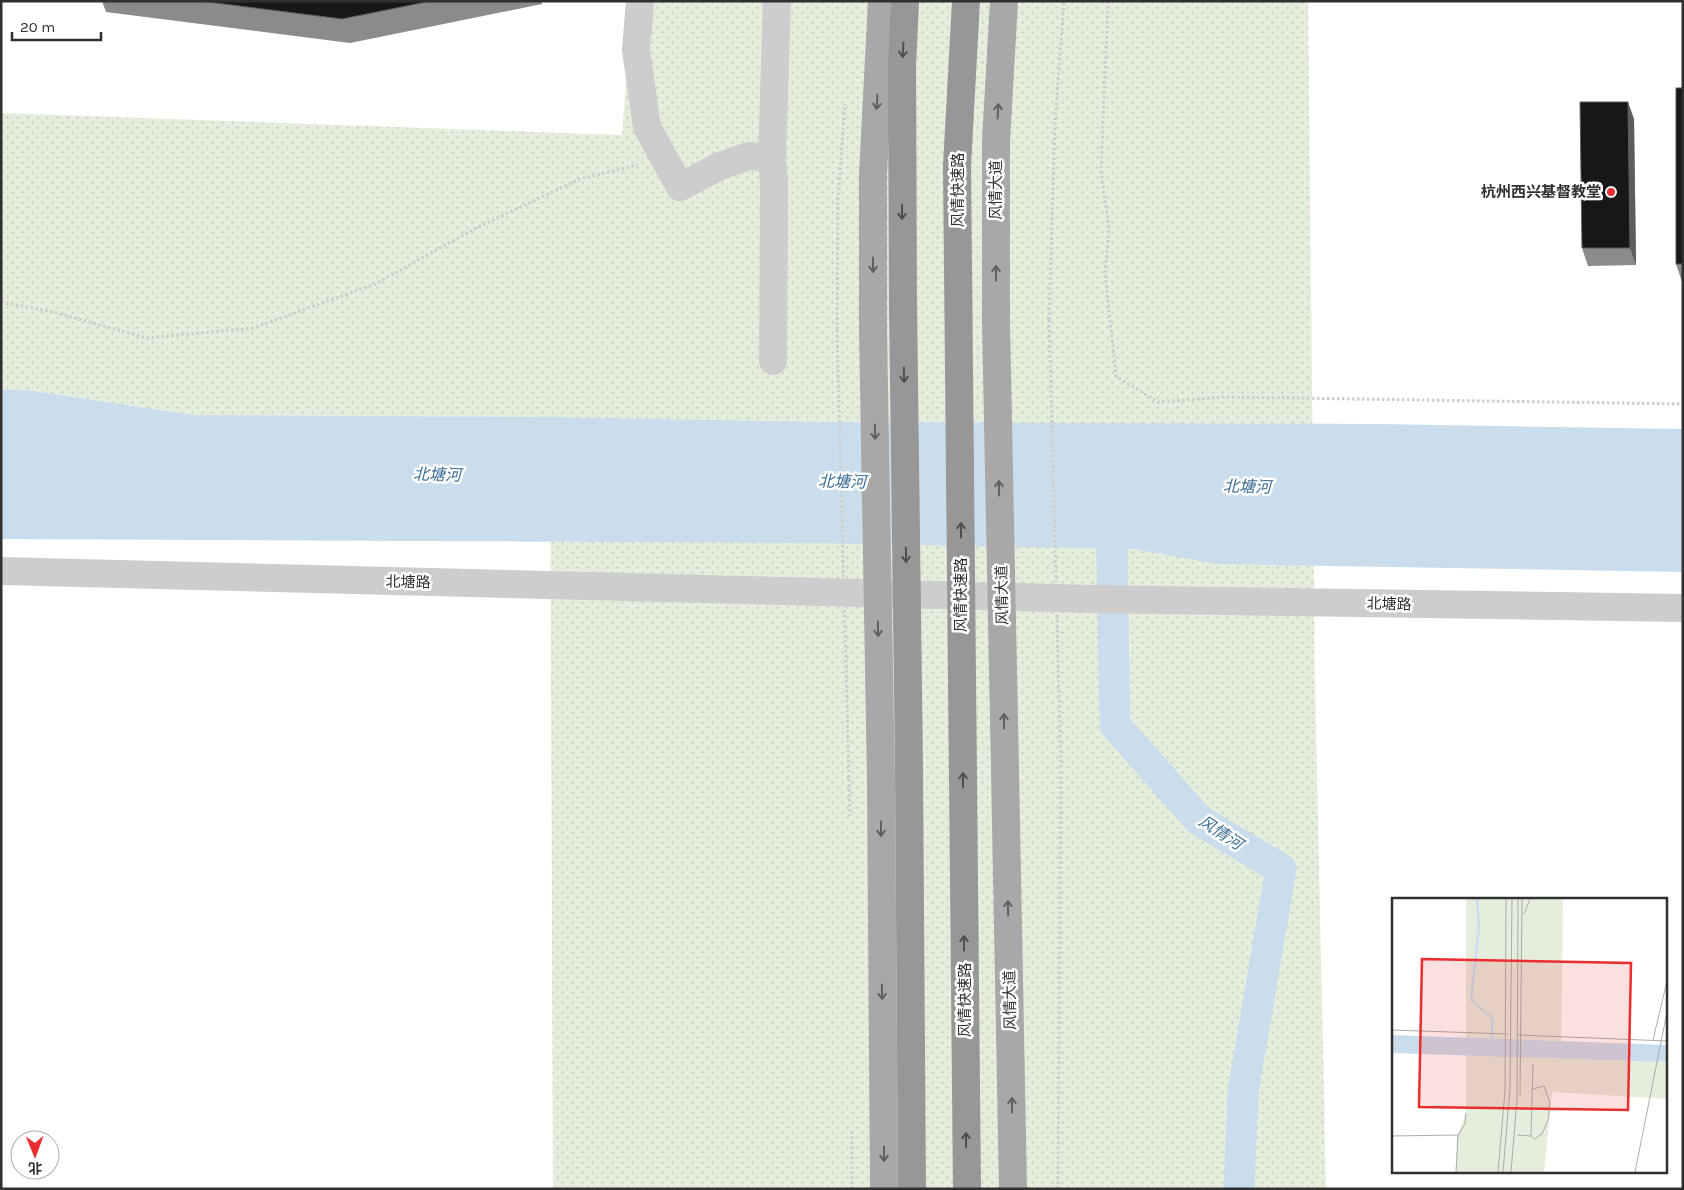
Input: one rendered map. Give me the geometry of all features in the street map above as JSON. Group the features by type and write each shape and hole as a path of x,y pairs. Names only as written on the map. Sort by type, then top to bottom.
{"highway":[{"path":"906,1 902,67 903,276 912,1189"},
{"name":"风情快速路","path":"966,1 957,166 967,1189"}],"main road":[{"path":"882,1 873,174 873,331 884,1189"},
{"name":"风情大道","path":"1004,1 996,141 996,322 1013,1189"}],"street":[{"path":"640,1 636,50 646,127 680,187 720,166 749,156 772,158"},
{"path":"773,361 774,184 772,158 777,1"},
{"name":"北塘路","path":"1,571 1094,599 1683,608"}],"path":[{"path":"1058,1189 1061,769 1049,320 1055,122 1064,1"},
{"path":"1108,1 1101,172 1109,229 1105,273 1116,376 1158,402 1225,397 1683,404"},
{"path":"1,302 53,312 147,338 253,328 375,284 476,228 580,179 664,159"},
{"path":"837,330 849,779"}],"green space":[{"path":"632,1 1308,1 1315,683 1326,1189 553,1189 550,417 194,415 27,390 1,390 1,113 622,135"}],"water":[{"name":"北塘河","path":"1,390 27,390 194,415 550,417 815,422 1377,424 1683,429 1683,572 1218,564 1134,549 814,543 1,539"}],"building":[{"path":"200,1 431,1 342,19"},
{"path":"1676,88 1683,88 1683,264 1676,264"},
{"name":"杭州西兴基督教堂","path":"1580,102 1628,102 1630,248 1582,248"}],"waterway":[{"name":"风情河","path":"1111,506 1115,725 1199,820 1281,869 1243,1092 1239,1189"}],"place":[{"name":"杭州西兴基督教堂","path":"1611,192"}]}
